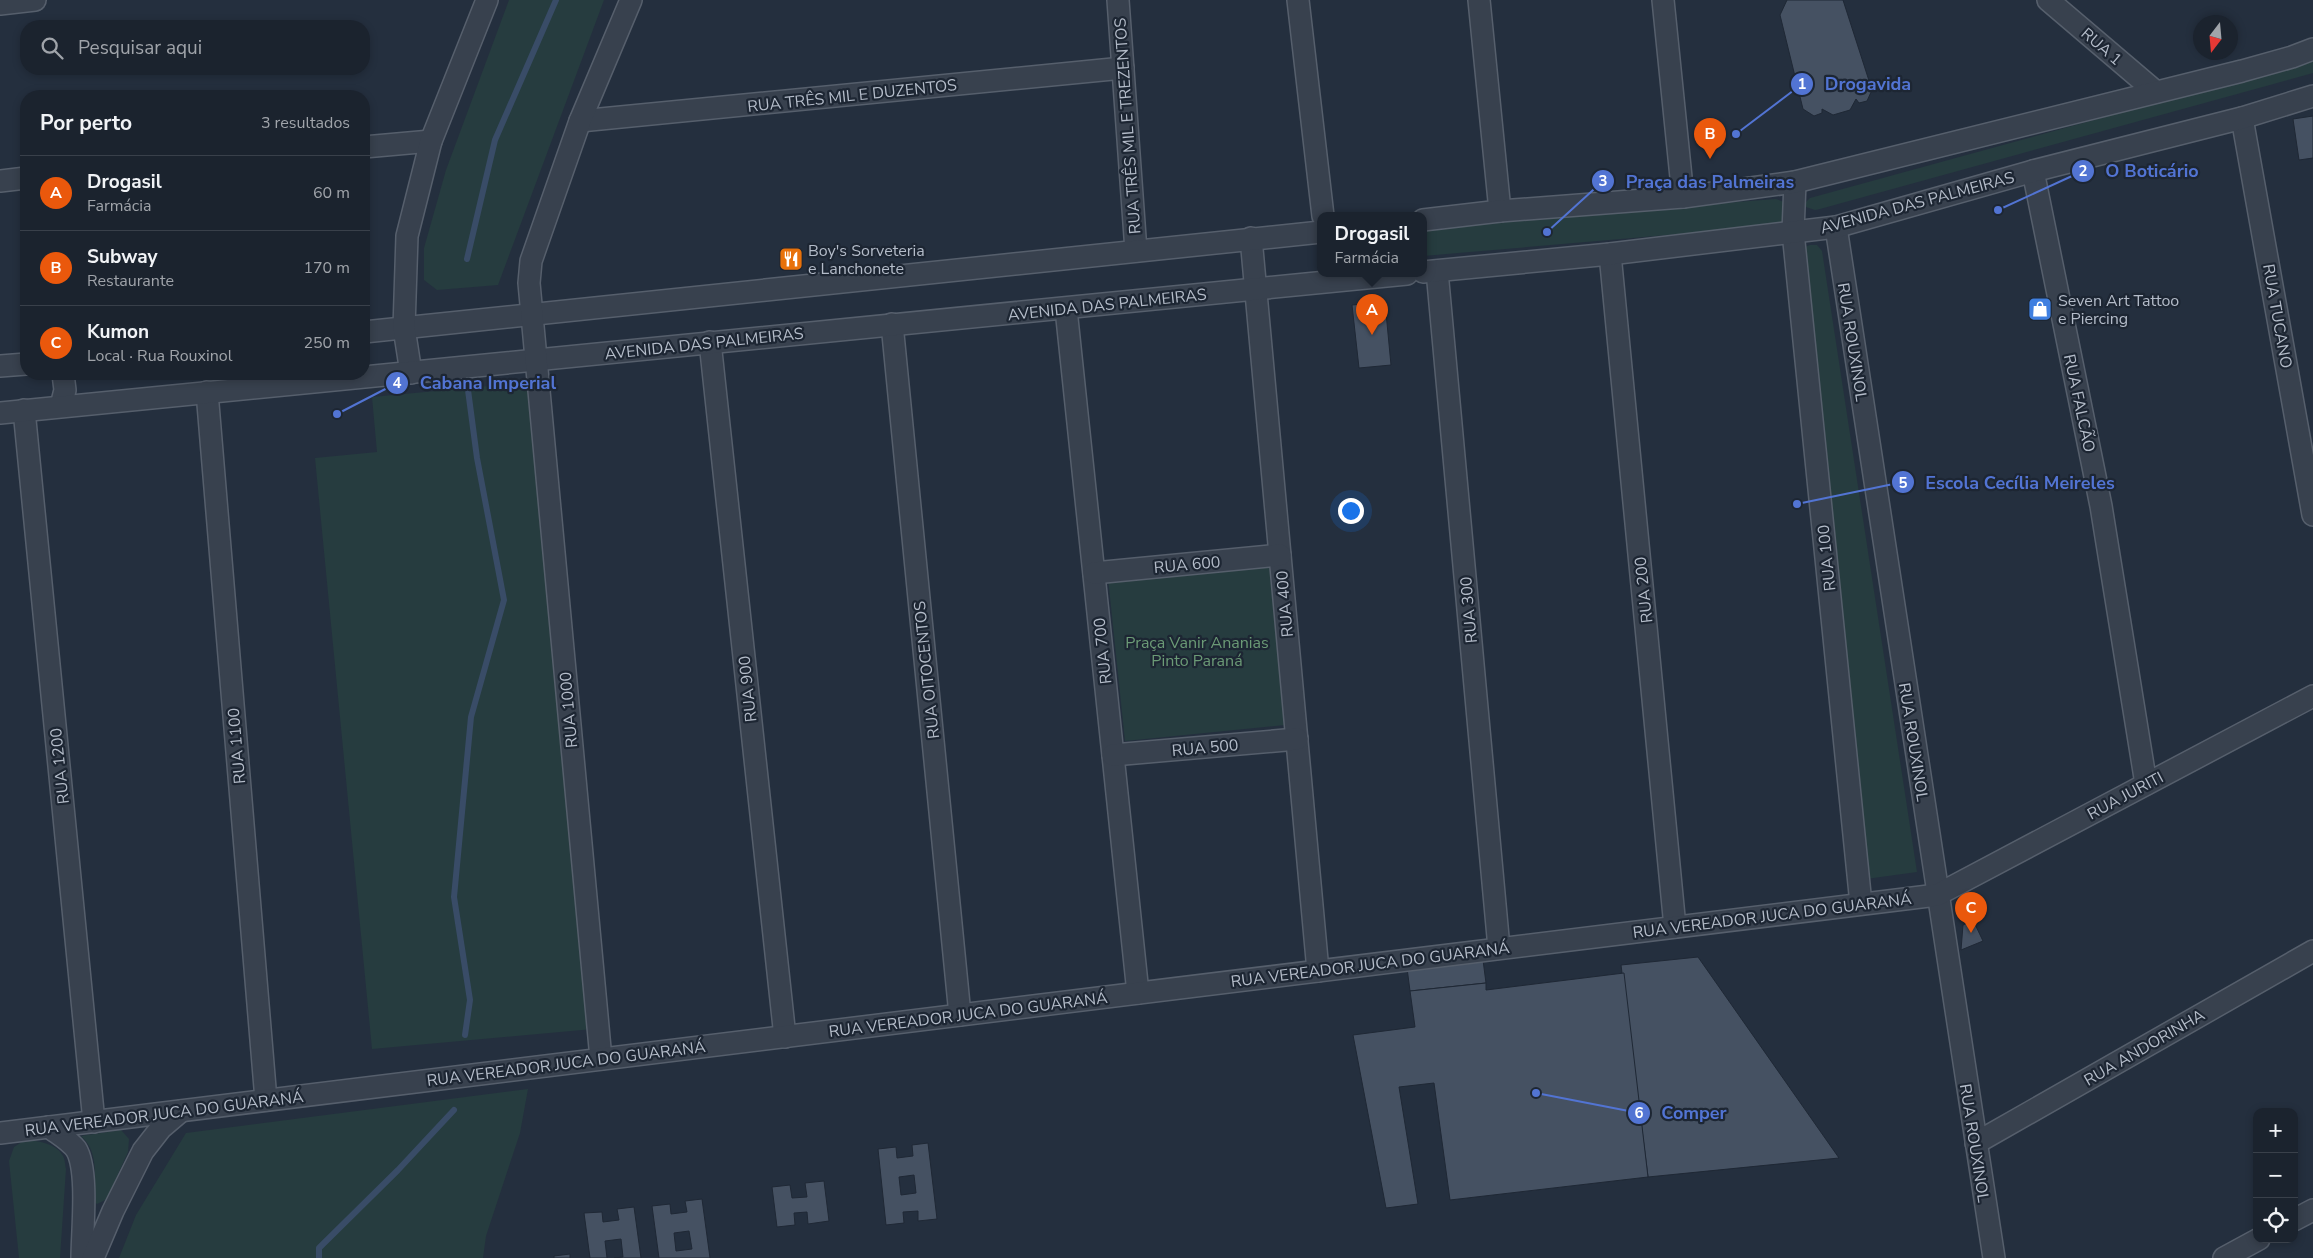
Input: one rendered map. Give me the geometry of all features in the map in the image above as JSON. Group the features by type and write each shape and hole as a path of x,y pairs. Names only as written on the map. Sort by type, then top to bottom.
{"street":[{"path":"0,4 35,0"},
{"path":"412,373 404,328 407,236 431,141 487,0"},
{"name":"RUA 1000","path":"601,1059 529,283 531,261 580,121 631,0"},
{"name":"RUA TRÊS MIL E TREZENTOS","path":"1118,0 1136,251"},
{"path":"1298,0 1323,212"},
{"path":"1479,0 1500,211"},
{"path":"1663,0 1683,197"},
{"name":"RUA 1","path":"2048,0 2156,92"},
{"path":"1427,220 1500,211 1683,197 1795,182 2250,69 2292,57 2313,48"},
{"name":"RUA TRÊS MIL E DUZENTOS","path":"580,121 1123,68"},
{"name":"AVENIDA DAS PALMEIRAS","path":"1430,272 1610,254 1836,226 2033,172 2242,118 2313,96"},
{"name":"RUA TUCANO","path":"2242,118 2313,515"},
{"path":"370,147 431,141"},
{"name":"RUA FALCÃO","path":"2033,172 2101,506 2146,784"},
{"path":"0,181 20,179"},
{"name":"RUA 100","path":"1795,182 1793,232 1861,904"},
{"name":"RUA ROUXINOL","path":"1836,226 1994,1258"},
{"path":"370,331 1317,232"},
{"name":"RUA 400","path":"1251,238 1318,971"},
{"name":"RUA 200","path":"1610,254 1675,927"},
{"name":"RUA 300","path":"1430,272 1499,948"},
{"name":"AVENIDA DAS PALMEIRAS","path":"370,377 892,324 1066,309 1255,289 1329,277"},
{"name":"RUA 700","path":"1066,309 1138,993"},
{"name":"RUA OITOCENTOS","path":"892,324 960,1015"},
{"name":"RUA 900","path":"710,342 785,1036"},
{"path":"0,366 20,364"},
{"path":"61,406 64,390 63,380"},
{"name":"AVENIDA DAS PALMEIRAS","path":"0,413 336,380"},
{"name":"RUA 1100","path":"207,392 266,1100"},
{"name":"RUA 1200","path":"24,410 94,1122"},
{"name":"RUA 600","path":"1094,573 1280,555"},
{"name":"RUA JURITI","path":"1937,894 2313,696"},
{"name":"RUA 500","path":"1113,754 1296,739"},
{"name":"RUA VEREADOR JUCA DO GUARANÁ","path":"0,1133 1937,894"},
{"name":"RUA ANDORINHA","path":"1976,1143 2313,952"},
{"path":"93,1258 113,1210 152,1138 181,1111"},
{"path":"124,1118 133,1136 136,1148 136,1166"},
{"path":"49,1127 70,1143 82,1161 82,1258"},
{"path":"2298,1218 2313,1210"},
{"path":"2224,1258 2253,1242"}],"green space":[{"path":"509,0 604,0 498,285 437,290 424,280 424,248 446,170"},
{"path":"2313,60 2313,73 1820,209 1815,210 1806,207 1806,202 1810,198"},
{"path":"1776,199 1784,202 1788,222 1750,228 1427,256 1427,226"},
{"path":"1817,245 1822,251 1917,872 1866,879 1805,247"},
{"path":"531,382 593,1029 372,1049 315,458 377,452 372,397"},
{"name":"Praça Vanir Ananias Pinto Paraná","path":"1269,562 1285,725 1125,741 1108,578"},
{"path":"528,1089 520,1133 486,1236 483,1258 119,1258 136,1215 186,1133"},
{"path":"121,1130 129,1139 128,1152 109,1194 105,1200 97,1204 94,1202 95,1166 91,1150 81,1136"},
{"path":"25,1140 51,1145 60,1152 64,1159 66,1169 60,1258 19,1258 9,1161 14,1147"}],"building":[{"path":"1787,0 1843,0 1872,90 1867,101 1859,103 1856,99 1850,110 1833,115 1822,109 1822,113 1814,116 1803,109 1780,15"},
{"path":"2313,116 2313,158 2299,160 2293,119"},
{"path":"1385,302 1391,365 1359,368 1352,305"},
{"path":"1973,920 1983,941 1961,950 1963,925"},
{"path":"1698,957 1839,1158 1648,1177 1621,965"},
{"path":"1483,960 1486,983 1410,991 1407,968"},
{"path":"1624,973 1648,1177 1450,1200 1434,1083 1399,1087 1418,1204 1386,1208 1353,1035 1415,1027 1410,991 1486,983 1486,990"},
{"path":"928,1143 937,1219 918,1221 918,1211 903,1212 904,1223 886,1225 878,1149 896,1147 897,1158 913,1156 912,1145","holes":["914,1175 916,1193 901,1195 899,1177"]},
{"path":"824,1181 829,1221 808,1224 807,1212 794,1213 795,1225 777,1227 772,1187 790,1185 792,1198 807,1197 805,1183"},
{"path":"702,1199 710,1258 659,1258 652,1206 670,1204 671,1214 687,1212 685,1201","holes":["689,1231 692,1249 676,1251 674,1233"]},
{"path":"634,1207 641,1258 614,1258 623,1257 621,1239 605,1241 607,1258 590,1258 584,1213 602,1212 603,1222 619,1220 617,1209"},
{"path":"570,1254 570,1258 554,1258 554,1256"}],"waterway":[{"path":"467,259 495,140 556,0"},
{"path":"465,1035 470,1000 454,897 471,717 504,600 477,458 468,390"},
{"path":"319,1258 319,1248 398,1170 454,1110"}],"place":[{"name":"Drogavida","path":"1736,134"},
{"name":"Subway","path":"1710,159"},
{"name":"O Boticário","path":"1998,210"},
{"name":"Praça das Palmeiras","path":"1547,232"},
{"name":"Boy's Sorveteria e Lanchonete","path":"791,259"},
{"name":"Seven Art Tattoo e Piercing","path":"2040,309"},
{"name":"Drogasil","path":"1372,335"},
{"name":"Cabana Imperial","path":"337,414"},
{"name":"Escola Cecília Meireles","path":"1797,504"},
{"name":"Kumon","path":"1971,933"},
{"name":"Comper","path":"1536,1093"}]}
